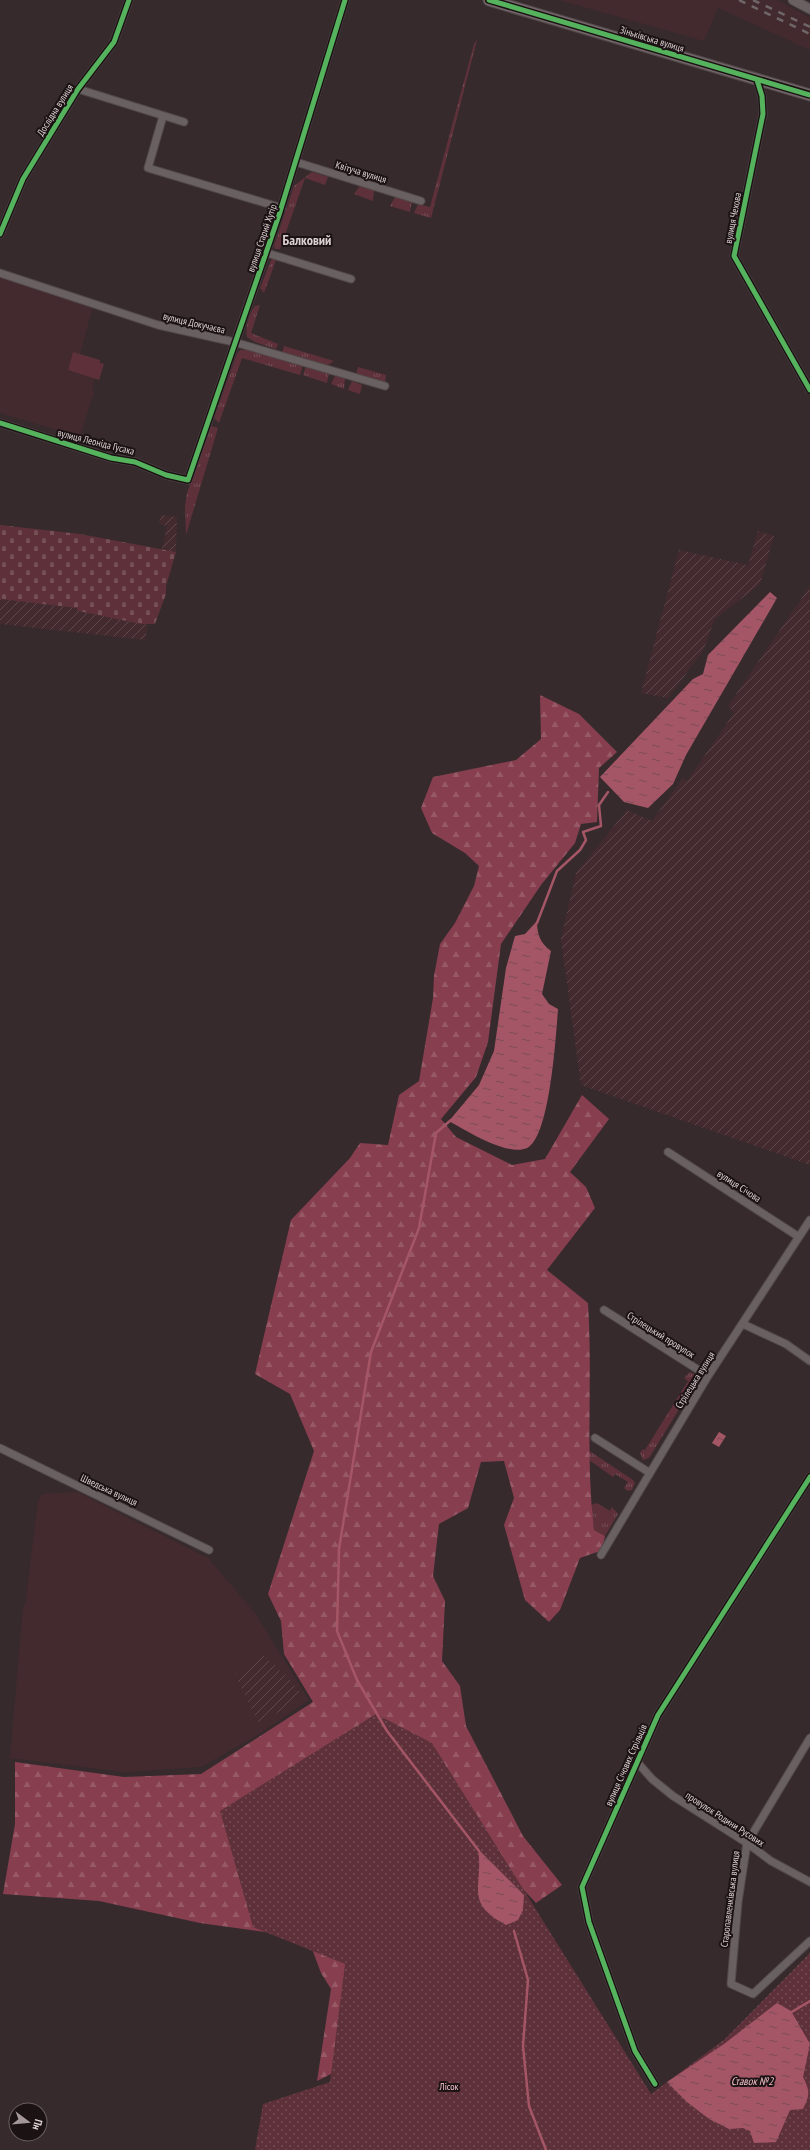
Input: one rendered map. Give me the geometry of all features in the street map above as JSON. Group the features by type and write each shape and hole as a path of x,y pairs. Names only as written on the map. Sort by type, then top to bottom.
{"main road":[{"name":"Зіньківська вулиця","path":"489,0 810,95"}],"street":[{"name":"Дослідна вулиця","path":"0,234 23,179 78,90 114,42 130,0"},
{"name":"вулиця Старий Хутір","path":"188,480 234,342 282,208 345,0"},
{"path":"793,0 810,9"},
{"name":"вулиця Чехова","path":"756,80 762,96 763,114 734,256 810,390"},
{"path":"78,90 184,122"},
{"path":"163,116 148,168 282,208"},
{"name":"Квітуча вулиця","path":"296,162 421,201"},
{"name":"вулиця Старий Хутір","path":"267,253 351,279"},
{"name":"вулиця Докучаєва","path":"0,273 158,325 234,342 385,386"},
{"name":"вулиця Леоніда Гусака","path":"0,423 111,458 135,462 166,475 188,480"},
{"name":"вулиця Січова","path":"668,1152 799,1237"},
{"name":"Стрілецька вулиця","path":"601,1555 708,1376 810,1220"},
{"name":"Стрілецький провулок","path":"604,1310 708,1376"},
{"path":"743,1324 786,1344 810,1360"},
{"path":"595,1438 650,1473"},
{"name":"Шведська вулиця","path":"0,1448 209,1550"},
{"name":"вулиця Січових Стрільців","path":"655,2084 635,2051 589,1922 582,1886 658,1715 810,1477"},
{"name":"Старопавленківська вулиця","path":"810,1738 747,1843 738,1902 731,1984 753,1994 810,1941"},
{"name":"провулок Родини Русових","path":"637,1762 652,1779 673,1796 747,1843 771,1861 810,1882"}],"shaded area":[{"path":"559,0 778,0 810,18 810,50 718,8 704,41"},
{"path":"6,277 93,306 80,354 73,352 68,370 95,379 92,387 94,392 80,437 0,413 0,279"},
{"path":"161,515 177,517 176,552 162,550 167,526 159,524"},
{"path":"758,531 774,536 760,584 715,619 703,651 668,698 641,693 679,550 748,565"},
{"path":"810,586 810,1165 581,1085 561,939 576,873 627,810 652,821 683,778 687,781 734,713 728,706"},
{"path":"0,599 78,608 78,611 148,625 145,640 0,624"},
{"path":"77,1492 208,1558 255,1613 309,1700 258,1735 201,1767 125,1772 10,1758 23,1608 26,1600 38,1501 42,1494"},
{"path":"262,1654 270,1662 272,1661 284,1676 286,1674 303,1697 259,1724 235,1675"}],"green space":[{"path":"477,40 431,218 414,213 418,204 430,207 474,44"},
{"path":"312,172 328,177 325,185 305,178 280,249 275,249 274,246 294,186"},
{"path":"360,186 374,190 373,201 354,194"},
{"path":"395,197 412,202 410,212 390,206"},
{"path":"272,258 298,267 276,260 264,293 260,288"},
{"path":"260,305 251,333 278,344 276,349 255,342 247,337 249,317 255,306"},
{"path":"284,346 334,361 326,366 282,353"},
{"path":"240,350 247,350 303,365 300,375 242,358 219,423 214,418 237,354"},
{"path":"73,352 100,360 100,363 104,364 99,380 68,370"},
{"path":"306,366 329,373 327,383 303,375"},
{"path":"358,367 386,375 385,383 356,374"},
{"path":"335,376 345,378 344,389 331,384"},
{"path":"352,381 362,385 360,394 348,390"},
{"path":"211,426 218,428 186,535 185,506 187,493"},
{"path":"0,525 80,534 176,552 166,586 166,594 155,624 141,624 78,611 77,608 0,599"},
{"path":"540,695 579,714 617,752 599,768 597,822 581,824 575,843 541,885 501,944 488,1042 476,1077 441,1119 456,1137 512,1165 545,1159 582,1095 609,1119 570,1172 586,1187 595,1208 547,1270 588,1303 591,1502 594,1530 605,1536 601,1555 597,1552 580,1558 560,1610 549,1622 525,1600 504,1525 514,1498 504,1461 481,1462 468,1508 439,1524 433,1576 445,1601 442,1661 460,1686 466,1726 523,1836 562,1885 536,1903 493,1857 379,2050 317,2081 331,1989 321,1973 308,1938 200,1923 99,1901 3,1894 15,1824 15,1762 124,1777 201,1774 313,1702 284,1654 281,1621 268,1594 314,1451 290,1394 255,1374 291,1220 350,1158 360,1143 388,1145 399,1095 419,1081 433,998 434,976 440,944 455,923 474,886 479,866 465,853 432,833 421,808 433,777 516,760 541,739"},
{"path":"690,1372 696,1375 697,1380 649,1458 643,1460 640,1453 643,1449 645,1450 688,1381 684,1378"},
{"path":"588,1450 633,1480 635,1483 632,1490 628,1491 624,1488 628,1482 615,1474 613,1477 589,1460"},
{"path":"597,1503 610,1511 612,1507 618,1514 605,1536 594,1530 591,1505"},
{"name":"Лісок","path":"376,1714 432,1743 651,2094 725,2039 810,1953 810,2150 255,2150 263,2104 330,2082 345,1964 253,1927 220,1811"}],"water":[{"path":"770,592 777,598 686,755 673,784 648,808 624,802 600,777 693,679 703,674 708,655"},
{"path":"537,921 540,938 544,945 551,951 542,994 549,1004 558,1009 553,1062 546,1106 541,1126 535,1140 527,1148 519,1150 509,1149 498,1146 476,1136 449,1121 479,1085 494,1051 506,968 515,936 525,934"},
{"path":"719,1432 726,1436 719,1447 712,1443"},
{"path":"478,1849 524,1895 523,1910 518,1920 506,1925 484,1909 478,1893"},
{"name":"Ставок №2","path":"777,2003 791,2011 810,2044 803,2077 807,2086 808,2096 803,2109 790,2110 776,2142 754,2143 750,2131 743,2128 729,2129 709,2119 687,2102 667,2082 724,2044"}],"waterway":[{"path":"537,923 557,871 580,850 586,840 583,832 601,826 599,805 608,792"},
{"path":"451,1120 436,1133 419,1228 371,1352 339,1549 337,1631 357,1680 387,1731 479,1851"},
{"path":"514,1931 528,1980 523,2046 529,2106 546,2150"},
{"path":"790,2013 810,2001"}],"railway":[{"path":"739,0 810,34"},
{"path":"753,0 810,27"}],"cycle path":[{"path":"0,234 23,179 78,89 114,42 129,0"},
{"path":"0,423 111,458 135,462 166,475 188,480 279,215 345,0"},
{"path":"489,0 810,95"},
{"path":"757,80 762,96 763,114 734,256 810,390"},
{"path":"655,2084 635,2051 589,1922 582,1887 658,1715 810,1477"}],"district":[{"name":"Балковий","path":"307,240"}]}
